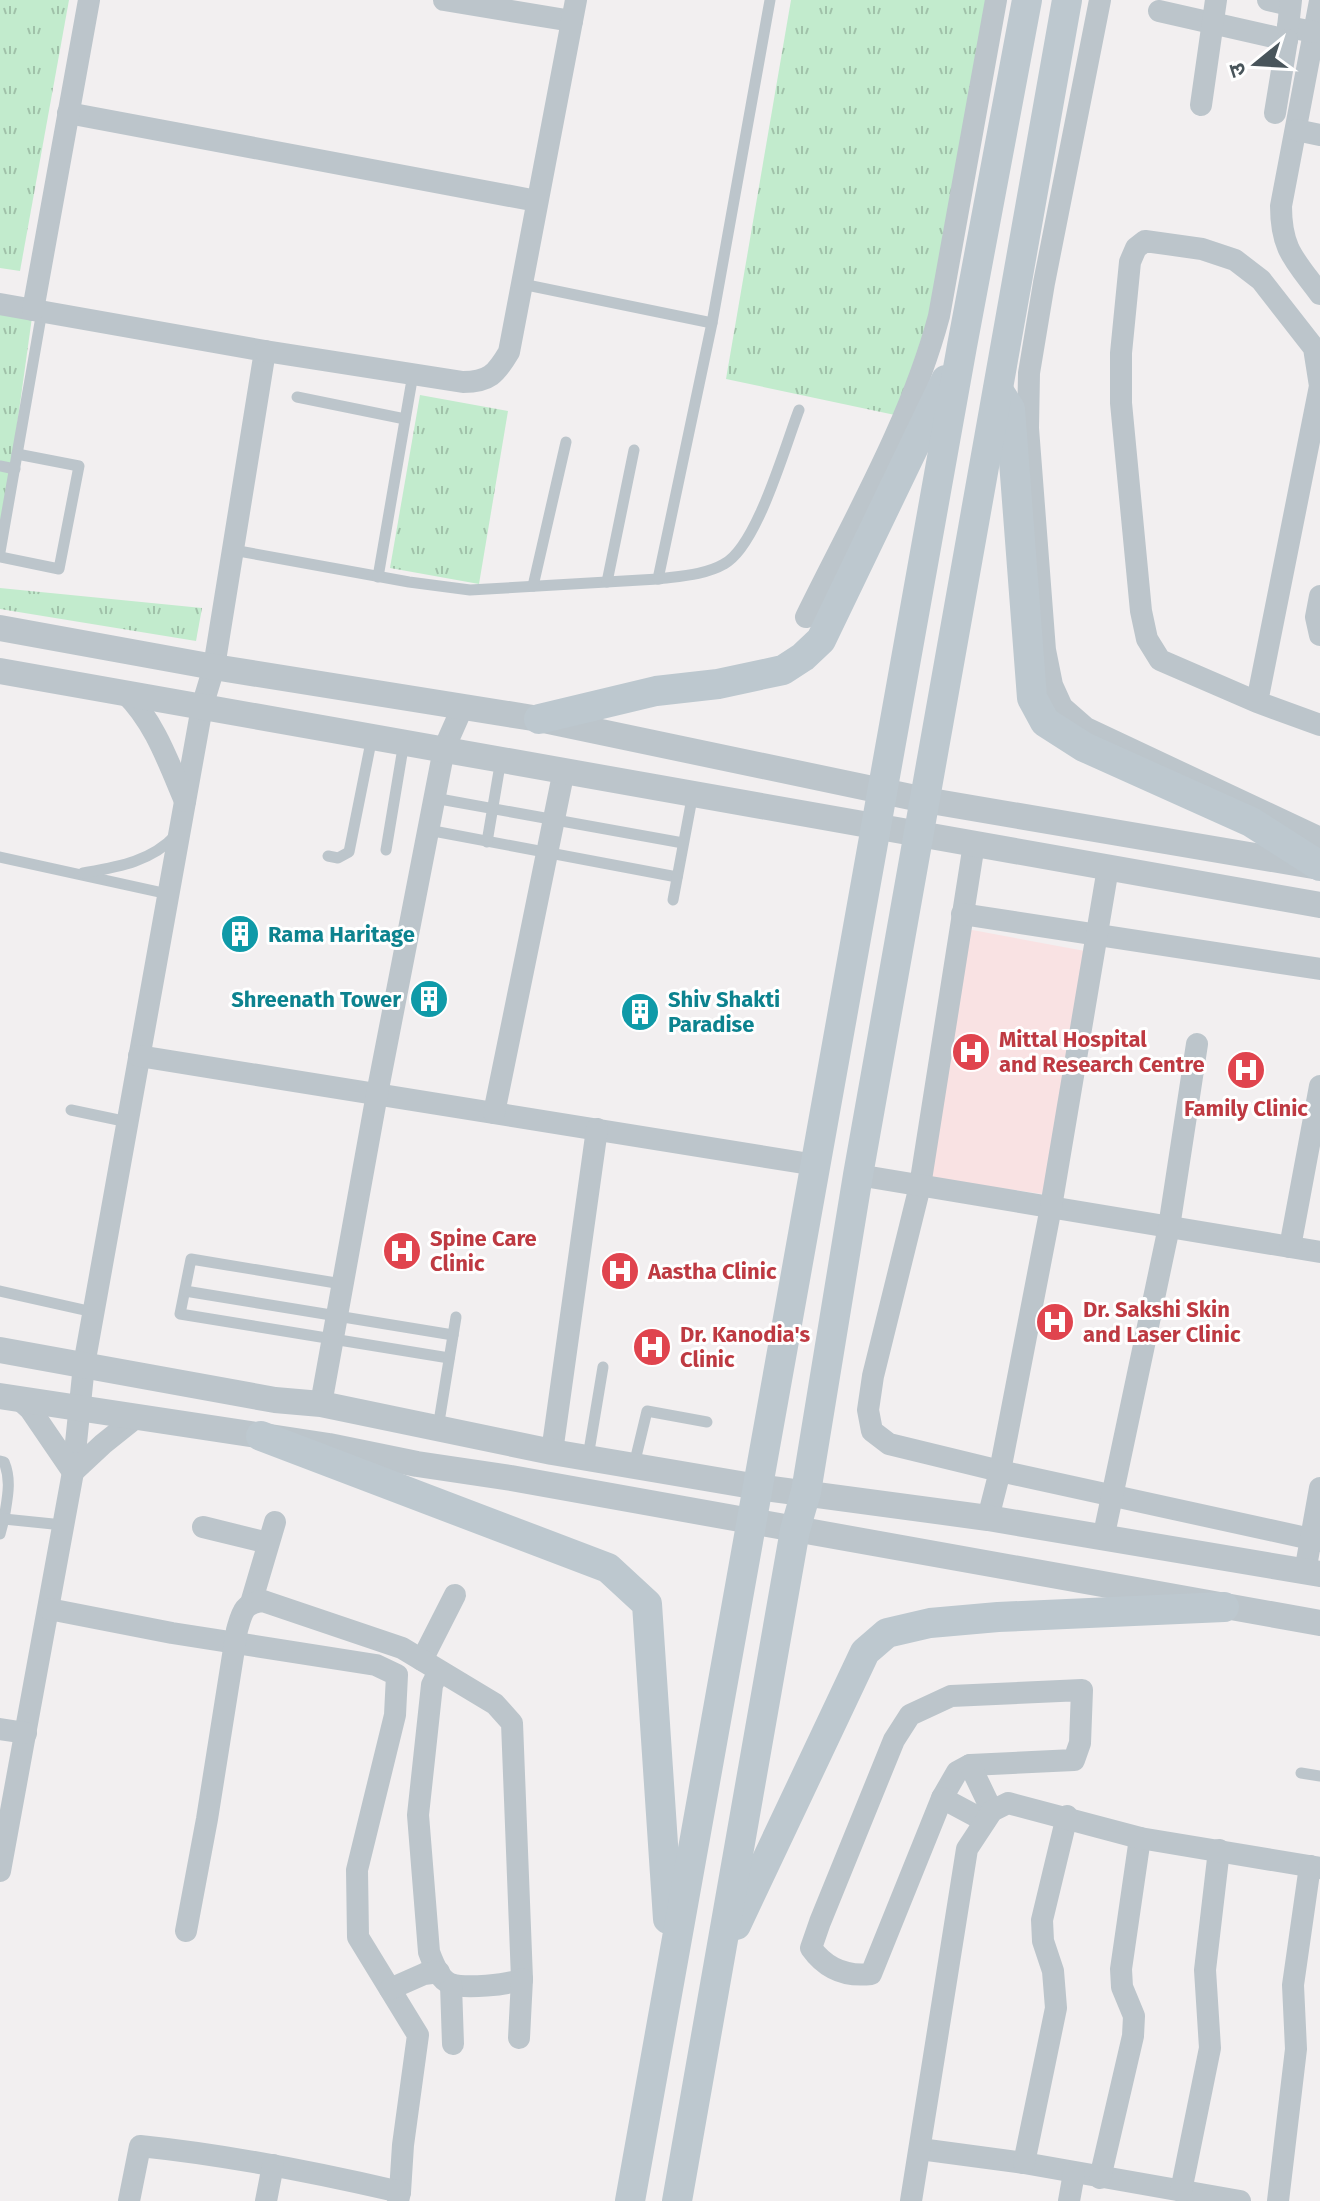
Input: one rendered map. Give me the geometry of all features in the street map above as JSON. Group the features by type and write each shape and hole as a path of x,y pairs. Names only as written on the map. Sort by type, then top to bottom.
{"main road":[{"path":"630,2201 962,346 1027,0"},
{"path":"677,2201 795,1530 806,1492 858,1175 1067,0"},
{"path":"539,719 656,691 755,677 783,670 803,657 821,640 962,346"},
{"path":"997,388 1010,409 1032,698 1045,722 1084,747 1251,822 1320,866"},
{"path":"261,1436 608,1568 647,1604 672,1965"},
{"path":"720,1959 865,1652 887,1633 930,1623 998,1617 1224,1607"}],"street":[{"path":"38,310 89,0"},
{"path":"0,304 463,382 481,382 493,374 509,352 574,10 444,0"},
{"path":"806,617 927,361 939,316 996,0"},
{"path":"1100,0 1029,373 1031,482 1045,650 1052,685 1062,707 1086,728 1320,838"},
{"path":"1201,105 1216,0"},
{"path":"1268,0 1289,18 1314,32"},
{"path":"1320,1 1281,206 1281,231 1286,246 1320,294"},
{"path":"1159,11 1213,24 1289,18"},
{"path":"1275,113 1289,18"},
{"path":"68,113 537,201"},
{"path":"1296,130 1320,135"},
{"path":"1257,702 1318,407 1320,386 1314,348 1261,280 1235,260 1202,249 1145,241 1136,248 1130,262 1123,320 1121,403 1141,611 1147,639 1160,660 1174,668 1257,702 1320,725"},
{"path":"0,1871 73,1472 93,1312 202,707 214,667 265,351"},
{"path":"1320,596 1316,617 1320,635"},
{"path":"0,628 214,667 539,719 925,800 1320,866"},
{"path":"0,671 1320,905"},
{"path":"125,693 138,705 158,737 185,801"},
{"path":"321,1404 434,798 444,749 463,706"},
{"path":"494,1113 564,770"},
{"path":"974,844 920,1186 873,1376 868,1410 872,1431 889,1444 1315,1540"},
{"path":"988,1518 1000,1471 1051,1207 1108,868"},
{"path":"962,914 1320,969"},
{"path":"1103,1539 1169,1227 1197,1044"},
{"path":"139,1056 816,1165"},
{"path":"1290,1247 1320,1086"},
{"path":"552,1452 597,1129"},
{"path":"858,1175 1320,1252"},
{"path":"0,1350 275,1400 321,1404 633,1466 758,1487 988,1518 1312,1573 1320,1488"},
{"path":"9,1397 261,1436 1320,1623"},
{"path":"9,1397 30,1409 73,1472"},
{"path":"73,1472 138,1416"},
{"path":"186,1931 234,1642 241,1612 251,1603 272,1532 203,1527"},
{"path":"453,2044 445,1978 429,1952 418,1815 432,1685 431,1665 455,1595"},
{"path":"251,1603 268,1602 402,1648 495,1704 512,1723 522,1979 519,2038"},
{"path":"49,1609 376,1665 397,1675 395,1715 357,1870 358,1937 418,2035 399,2197 273,2165 206,2153 140,2146 129,2201"},
{"path":"1082,1690 1080,1743 1074,1760 970,1765 957,1772 942,1798 871,1974 846,1974 821,1963 811,1948 820,1922 894,1740 910,1715 951,1696 1082,1690"},
{"path":"0,1729 26,1733"},
{"path":"970,1765 988,1816"},
{"path":"942,1798 988,1816"},
{"path":"911,2201 967,1849 988,1816 1008,1803 1067,1816 1140,1838 1315,1867 1293,1985 1296,2049 1278,2201"},
{"path":"1024,2163 1056,2008 1053,1971 1043,1941 1042,1920 1067,1816"},
{"path":"1100,2178 1133,2036 1134,2016 1122,1987 1121,1969 1140,1838"},
{"path":"1181,2191 1210,2048 1205,1970 1219,1850"},
{"path":"390,1989 424,1974 492,1985 522,1979"},
{"path":"920,2149 1024,2163 1240,2201"},
{"path":"266,2201 273,2165"},
{"path":"1069,2201 1074,2173"}],"lane":[{"path":"658,579 712,323 770,0"},
{"path":"522,284 712,323"},
{"path":"17,454 79,466 59,569 0,554 38,310"},
{"path":"378,577 413,374"},
{"path":"297,397 405,419"},
{"path":"233,550 378,577 470,590 658,579 710,571 728,563 743,547 757,521 799,410"},
{"path":"533,586 566,442"},
{"path":"607,582 634,450"},
{"path":"0,466 15,469"},
{"path":"328,856 338,858 349,852 372,736"},
{"path":"386,850 404,742"},
{"path":"487,842 502,759"},
{"path":"673,900 693,793"},
{"path":"434,798 683,843"},
{"path":"79,874 132,864 174,839 180,829"},
{"path":"428,830 677,877"},
{"path":"0,857 168,894"},
{"path":"71,1110 128,1122"},
{"path":"342,1284 191,1259 180,1314 449,1358"},
{"path":"0,1291 93,1312"},
{"path":"185,1291 453,1335"},
{"path":"438,1429 456,1317"},
{"path":"588,1458 603,1367"},
{"path":"633,1466 647,1411 707,1422"},
{"path":"0,1461 4,1462 9,1483 0,1534"},
{"path":"4,1519 63,1525"},
{"path":"1301,1773 1320,1776"}],"shaded area":[{"path":"967,929 1085,951 1043,1194 931,1178"}],"green space":[{"path":"0,0 69,0 20,271 0,268"},
{"path":"791,0 987,0 927,344 895,415 726,379"},
{"path":"0,304 33,310 0,548"},
{"path":"420,395 508,411 479,584 390,568"},
{"path":"0,588 202,608 196,641 0,609"}],"place":[{"name":"Rama Haritage","path":"240,934"},
{"name":"Shreenath Tower","path":"429,999"},
{"name":"Shiv Shakti Paradise","path":"640,1012"},
{"name":"Mittal Hospital and Research Centre","path":"971,1052"},
{"name":"Family Clinic","path":"1246,1070"},
{"name":"Spine Care Clinic","path":"402,1251"},
{"name":"Aastha Clinic","path":"620,1271"},
{"name":"Dr. Sakshi Skin and Laser Clinic","path":"1055,1322"},
{"name":"Dr. Kanodia's Clinic","path":"652,1347"}]}
